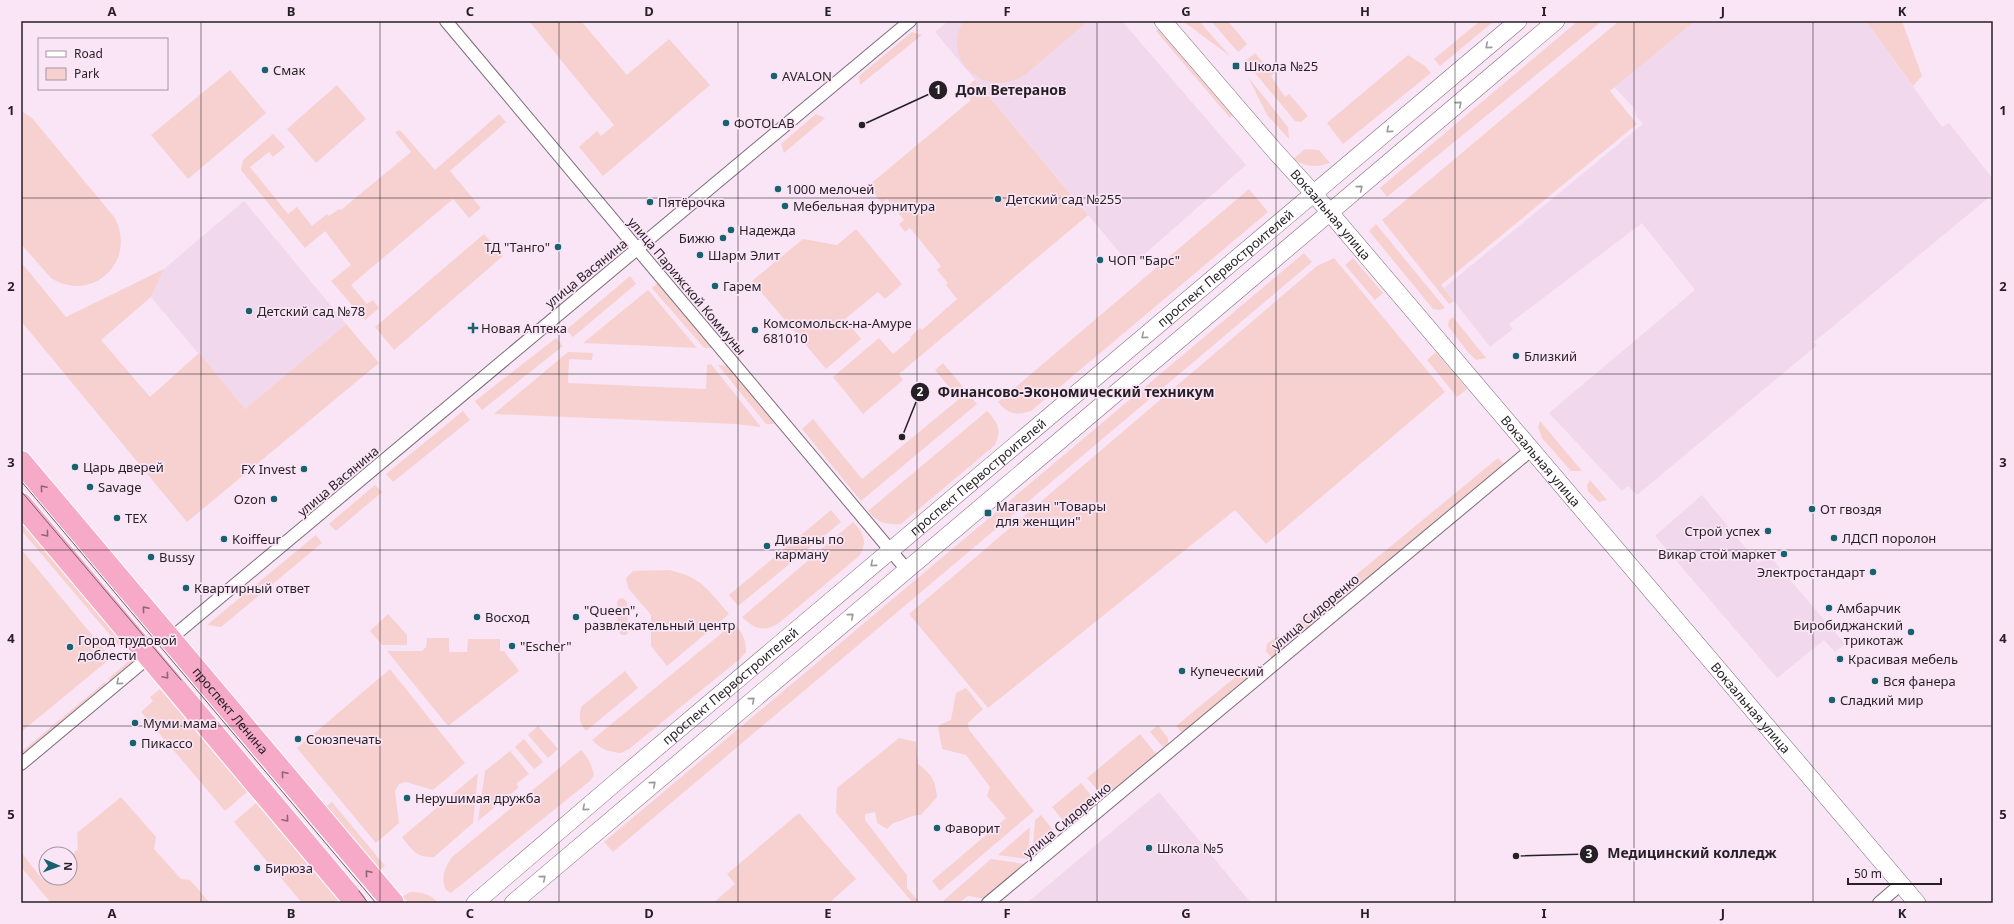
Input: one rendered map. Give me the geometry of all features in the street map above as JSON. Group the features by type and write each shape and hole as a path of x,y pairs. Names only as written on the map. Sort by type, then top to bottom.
{"highway":[{"name":"проспект Ленина","path":"21,462 393,903"},
{"path":"21,504 356,903"},
{"path":"149,657 170,639"}],"main road":[{"name":"Вокзальная улица","path":"1163,21 1274,150 1314,194 1917,903"},
{"name":"проспект Первостроителей","path":"475,903 615,782 1518,21"},
{"name":"проспект Первостроителей","path":"514,903 631,802 1556,21"},
{"path":"615,782 631,802"}],"street":[{"name":"улица Парижской Коммуны","path":"446,21 907,570"},
{"name":"улица Васянина","path":"170,639 910,21"},
{"name":"улица Сидоренко","path":"988,903 1531,450"},
{"path":"21,764 149,657"},
{"path":"1879,903 1901,884"}],"shaded area":[{"path":"948,21 1122,21 1246,165 1131,266 935,32"},
{"path":"1695,21 1866,21 1942,127 1949,123 1993,179 1993,194 1814,342 1817,345 1637,495 1628,486 1622,491 1549,413 1695,290 1642,223 1509,324 1513,329 1490,347 1444,288 1643,124 1636,116 1634,108 1614,87"},
{"name":"Детский сад №78","path":"244,201 346,324 245,409 151,297 164,269"},
{"path":"1702,495 1758,563 1768,554 1845,644 1835,652 1824,640 1777,678 1655,536"},
{"name":"Школа №5","path":"1159,792 1251,903 1027,903"}],"green space":[{"path":"529,21 581,21 627,75 669,39 710,85 603,176 579,147 597,131 601,136 614,125"},
{"path":"963,21 1088,21 1026,74 1011,81 997,83 983,80 972,73 963,63 958,51 958,36"},
{"path":"1199,21 1230,56 1184,22"},
{"path":"1211,21 1228,21 1247,44 1238,52"},
{"path":"1480,21 1493,22 1440,66 1434,59"},
{"path":"1578,21 1602,21 1387,197 1380,188"},
{"path":"1619,21 1695,21 1610,91 1637,124 1441,285 1454,301 1449,304 1382,220"},
{"path":"1866,21 1902,21 1922,76 1913,86"},
{"path":"1161,27 1233,114 1230,118 1156,31"},
{"path":"912,32 922,35 860,85 859,76"},
{"path":"1255,53 1266,66 1267,65 1271,69 1275,65 1278,69 1271,76 1285,97 1289,94 1308,116 1301,122 1295,121 1245,61"},
{"path":"1408,55 1425,66 1431,73 1343,144 1327,123"},
{"path":"230,70 266,113 188,179 151,135"},
{"path":"1248,77 1288,127 1289,139 1267,115"},
{"path":"975,80 1088,215 899,374 903,380 863,414 833,377 879,338 893,354 911,339 910,337 920,328 922,330 957,299 946,285 948,283 937,270 941,266 910,228 905,232 899,224 904,220 887,199 882,203 868,186 971,100 963,90"},
{"path":"337,85 366,119 316,163 287,129"},
{"path":"21,111 32,118 115,218 120,234 120,249 115,263 107,274 96,282 82,286 67,285 51,278 21,244"},
{"path":"499,114 506,122 450,171 481,208 469,218 453,199 351,285 367,304 373,300 379,308 365,320 331,281 351,265 325,231 305,248 241,170 243,160 273,134 285,147 273,157 269,152 250,167 288,214 297,207 312,226 327,214 329,216 339,209 341,210 411,152 395,132 400,130 435,170"},
{"path":"816,114 825,118 784,153 781,144"},
{"path":"1305,149 1319,150 1330,163 1320,166 1311,166 1302,164 1293,159"},
{"path":"1249,189 1268,212 1031,411 1017,414 1013,413 1005,409 998,402"},
{"path":"1376,224 1445,308 1440,310 1433,309 1369,231"},
{"path":"856,229 902,284 885,299 878,292 845,319 861,339 826,369 752,281 803,239 837,245"},
{"path":"484,234 503,256 394,350 375,327"},
{"path":"1304,253 1312,262 613,852 604,842"},
{"path":"1334,258 1445,392 1266,544 1235,510 988,708 909,614 1317,266"},
{"path":"1353,258 1383,293 1375,300 1345,265"},
{"path":"21,262 66,317 164,269 151,297 101,340 150,397 199,353 245,409 346,324 379,363 187,522 21,321"},
{"path":"630,276 636,284 573,337 566,330"},
{"path":"659,282 715,348 704,348 652,288"},
{"path":"648,290 697,348 583,343"},
{"path":"1453,317 1486,358 1476,360 1467,351 1448,326 1449,320"},
{"path":"556,338 563,346 482,410 475,401"},
{"path":"568,352 593,353 592,360 569,359 568,383 706,389 707,365 711,364 761,427 736,424 494,414"},
{"path":"1436,352 1467,389 1457,397 1427,360"},
{"path":"943,363 977,404 861,501 802,429 813,419 862,479 959,399 935,370"},
{"path":"718,365 729,366 775,424 766,424"},
{"path":"463,411 470,420 393,482 386,474"},
{"path":"987,411 998,426 998,435 995,445 901,524 891,524 879,521 868,511"},
{"path":"1540,421 1582,471 1571,471 1542,438 1538,427"},
{"path":"1498,458 1506,466 1297,640 1289,630"},
{"path":"1590,480 1607,500 1599,502 1588,491 1587,485"},
{"path":"375,485 382,492 336,531 329,524"},
{"path":"831,510 841,522 738,606 729,595"},
{"path":"21,518 127,643 121,648 21,530"},
{"path":"853,522 860,530 864,538 862,551 859,556 779,623 768,628 760,628 751,625 742,617"},
{"path":"316,535 322,543 221,627 207,625"},
{"path":"21,549 111,658 21,732"},
{"path":"669,570 689,576 704,586 729,614 667,666 651,646 651,615 628,588 626,578 633,571"},
{"path":"623,598 627,602 628,632 626,635 622,635 618,631 617,602 619,599"},
{"path":"388,614 407,635 407,645 382,645 370,631"},
{"path":"734,623 741,633 745,643 746,652 741,658 629,749 621,753 613,752 605,750 592,740"},
{"path":"1278,636 1288,648 1273,660 1266,651 1267,644"},
{"path":"427,638 449,638 449,652 467,652 468,639 500,639 500,651 504,651 519,671 448,726 387,651 422,651 426,647"},
{"path":"131,649 137,659 112,683 108,679 130,660 126,654"},
{"path":"390,669 465,763 433,790 406,782 399,784 395,791 399,823 376,843 297,748"},
{"path":"1245,669 1252,678 1183,734 1176,726"},
{"path":"625,671 638,688 586,731 580,719 582,706"},
{"path":"105,682 109,687 21,761 21,752"},
{"path":"966,688 983,709 968,723 969,730 1034,811 940,891 932,881 1006,818 987,796 990,787 966,755 942,749 938,726 951,720 956,693"},
{"path":"160,689 247,792 225,811 141,712 153,701 150,697"},
{"path":"1158,725 1168,738 1168,743 1163,747 1150,732"},
{"path":"538,726 558,749 548,758 528,735"},
{"path":"1140,734 1157,755 1110,795 1101,794 1087,778"},
{"path":"899,738 916,742 918,764 927,771 932,778 937,797 921,815 913,816 893,823 887,829 877,823 875,812 865,814 865,820 907,875 907,888 920,903 913,903 836,813 837,788"},
{"path":"524,739 543,762 534,769 515,747"},
{"path":"581,750 591,764 594,775 590,781 451,893 446,890 443,877 447,865 452,857"},
{"path":"510,751 529,774 517,783 518,788 478,821 485,771"},
{"path":"478,773 473,823 434,857 419,855 415,852 402,837"},
{"path":"1081,783 1094,799 1094,808 1070,829 1052,807"},
{"path":"121,797 156,837 154,849 181,879 190,880 210,903 51,903 21,867 21,852 38,874 38,886 78,886 77,833"},
{"path":"332,802 385,866 379,871 325,807"},
{"path":"256,803 341,903 302,903 234,822"},
{"path":"799,813 856,879 829,903 713,903 735,884 727,874"},
{"path":"1041,815 1059,838 1033,860 1035,820"},
{"path":"1030,827 1028,859 998,855"},
{"path":"991,859 1026,865 987,899 968,896 959,903 945,903 943,901"},
{"path":"410,892 426,894 438,903 410,903 402,897"}],"tram line":[{"path":"21,481 376,903"},
{"path":"21,491 181,680"},
{"path":"359,891 368,903"}],"place":[{"name":"Школа №25","path":"1236,66"},
{"name":"Смак","path":"265,70"},
{"name":"AVALON","path":"774,76"},
{"name":"ФОТОLAB","path":"726,123"},
{"name":"Дом Ветеранов","path":"862,125"},
{"name":"1000 мелочей","path":"778,189"},
{"name":"Детский сад №255","path":"998,199"},
{"name":"Пятёрочка","path":"650,202"},
{"name":"Мебельная фурнитура","path":"785,206"},
{"name":"Надежда","path":"731,230"},
{"name":"Бижю","path":"723,238"},
{"name":"ТД \"Танго\"","path":"558,247"},
{"name":"Шарм Элит","path":"700,255"},
{"name":"ЧОП \"Барс\"","path":"1100,260"},
{"name":"Гарем","path":"715,286"},
{"name":"Детский сад №78","path":"249,311"},
{"name":"Новая Аптека","path":"473,328"},
{"name":"Комсомольск-на-Амуре 681010","path":"755,330"},
{"name":"Близкий","path":"1516,356"},
{"name":"Финансово-Экономический техникум","path":"902,437"},
{"name":"Царь дверей","path":"75,467"},
{"name":"FX Invest","path":"304,469"},
{"name":"Savage","path":"90,487"},
{"name":"Ozon","path":"274,499"},
{"name":"От гвоздя","path":"1812,509"},
{"name":"Магазин \"Товары для женщин\"","path":"988,513"},
{"name":"TEX","path":"117,518"},
{"name":"Строй успех","path":"1768,531"},
{"name":"ЛДСП поролон","path":"1834,538"},
{"name":"Koiffeur","path":"224,539"},
{"name":"Диваны по карману","path":"767,546"},
{"name":"Викар стой маркет","path":"1784,554"},
{"name":"Bussy","path":"151,557"},
{"name":"Электростандарт","path":"1873,572"},
{"name":"Квартирный ответ","path":"186,588"},
{"name":"Амбарчик","path":"1829,608"},
{"name":"Восход","path":"477,617"},
{"name":"\"Queen\", развлекательный центр","path":"576,617"},
{"name":"Биробиджанский трикотаж","path":"1911,632"},
{"name":"\"Escher\"","path":"512,646"},
{"name":"Город трудовой доблести","path":"70,647"},
{"name":"Красивая мебель","path":"1840,659"},
{"name":"Купеческий","path":"1182,671"},
{"name":"Вся фанера","path":"1875,681"},
{"name":"Сладкий мир","path":"1832,700"},
{"name":"Муми мама","path":"135,723"},
{"name":"Союзпечать","path":"298,739"},
{"name":"Пикассо","path":"133,743"},
{"name":"Нерушимая дружба","path":"407,798"},
{"name":"Фаворит","path":"937,828"},
{"name":"Школа №5","path":"1149,848"},
{"name":"Медицинский колледж","path":"1516,856"},
{"name":"Бирюза","path":"257,868"}]}
